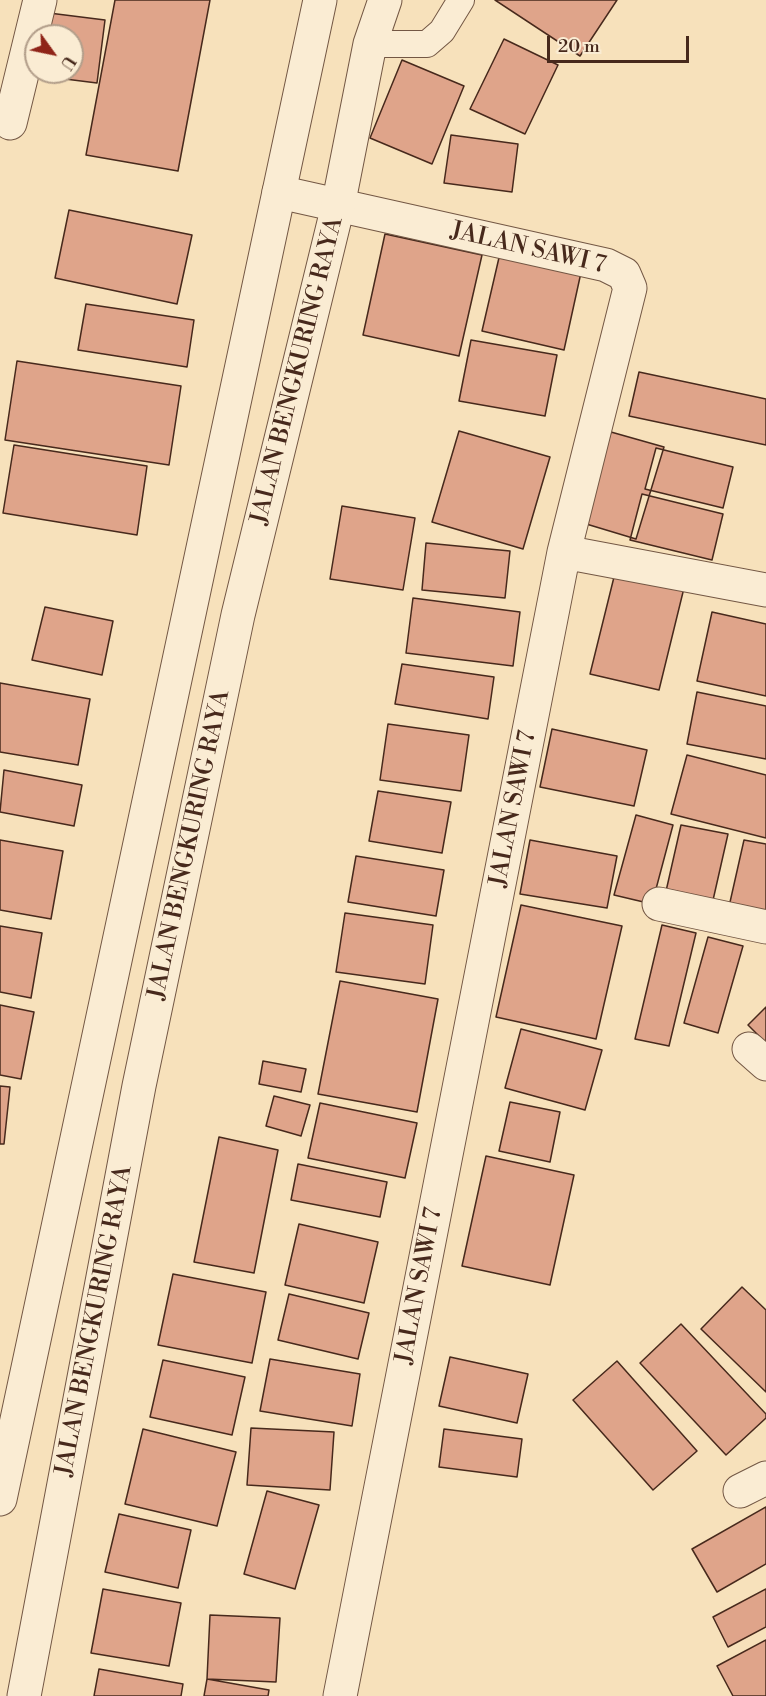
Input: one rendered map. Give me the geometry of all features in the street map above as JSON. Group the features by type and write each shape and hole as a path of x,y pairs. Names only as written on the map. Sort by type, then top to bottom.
{"street":[{"path":"10,123 40,0"},
{"name":"JALAN BENGKURING RAYA","path":"0,1499 320,0"},
{"name":"JALAN BENGKURING RAYA","path":"24,1696 139,1086 231,650 338,206 370,44 386,0"},
{"name":"JALAN SAWI 7","path":"279,192 606,265 624,274 630,288 564,552 340,1696"},
{"path":"564,552 766,590"},
{"path":"659,904 766,927"}],"lane":[{"path":"370,44 427,44 442,31 461,0"}],"building":[{"path":"115,0 210,0 178,171 86,155"},
{"path":"495,0 617,0 580,56"},
{"path":"41,12 105,20 97,83 84,81 84,24 40,24"},
{"path":"504,39 558,65 525,134 470,109"},
{"path":"402,60 464,86 432,164 370,138"},
{"path":"451,135 518,144 512,192 444,183"},
{"path":"69,210 192,235 177,304 55,278"},
{"path":"385,234 482,255 459,356 363,335"},
{"path":"501,249 582,268 564,350 482,331"},
{"path":"86,304 194,320 187,367 78,350"},
{"path":"471,340 557,355 545,416 459,401"},
{"path":"17,361 181,386 169,465 5,440"},
{"path":"639,372 766,399 766,445 629,416"},
{"path":"459,431 550,457 523,549 432,522"},
{"path":"611,432 664,447 636,539 583,523"},
{"path":"14,445 147,466 137,535 3,513"},
{"path":"656,448 733,467 723,508 645,489"},
{"path":"642,494 723,514 712,560 630,540"},
{"path":"342,506 415,518 403,590 330,579"},
{"path":"426,543 510,551 505,598 422,590"},
{"path":"615,573 684,588 659,690 590,674"},
{"path":"413,598 520,612 513,666 406,653"},
{"path":"45,607 113,621 102,675 32,660"},
{"path":"712,612 766,624 766,696 697,681"},
{"path":"402,664 494,677 488,719 395,704"},
{"path":"0,683 90,699 78,765 0,752"},
{"path":"697,692 766,706 766,759 687,744"},
{"path":"388,724 469,735 461,791 380,780"},
{"path":"552,729 647,750 634,806 540,787"},
{"path":"687,755 766,775 766,838 671,814"},
{"path":"4,770 82,785 74,826 0,812"},
{"path":"378,791 451,802 442,853 369,841"},
{"path":"636,815 673,825 652,904 614,895"},
{"path":"681,825 728,834 711,909 664,900"},
{"path":"0,840 63,851 51,919 0,910"},
{"path":"530,840 617,856 607,908 520,894"},
{"path":"744,840 766,844 766,919 728,911"},
{"path":"356,856 444,870 436,916 348,902"},
{"path":"521,905 622,926 596,1039 496,1017"},
{"path":"345,913 433,925 425,984 336,972"},
{"path":"662,925 696,933 669,1046 635,1039"},
{"path":"0,926 42,933 31,998 0,992"},
{"path":"708,937 743,946 718,1033 684,1023"},
{"path":"340,981 438,999 417,1112 318,1094"},
{"path":"0,1005 34,1012 21,1079 0,1075"},
{"path":"766,1007 766,1043 748,1025"},
{"path":"521,1029 602,1050 585,1110 505,1088"},
{"path":"263,1061 306,1069 301,1092 259,1084"},
{"path":"0,1086 10,1087 4,1144 0,1144"},
{"path":"274,1096 310,1105 301,1136 266,1126"},
{"path":"510,1102 560,1112 550,1162 499,1151"},
{"path":"320,1103 417,1123 405,1178 308,1158"},
{"path":"219,1137 278,1150 254,1273 194,1262"},
{"path":"486,1156 574,1175 550,1285 462,1266"},
{"path":"298,1164 387,1182 380,1217 291,1200"},
{"path":"299,1224 378,1242 364,1303 285,1285"},
{"path":"173,1274 266,1292 252,1363 158,1345"},
{"path":"742,1287 766,1310 766,1392 701,1329"},
{"path":"289,1294 369,1313 358,1359 278,1340"},
{"path":"681,1324 766,1414 766,1418 726,1455 640,1363"},
{"path":"450,1357 528,1374 517,1423 439,1406"},
{"path":"270,1359 360,1374 352,1426 260,1411"},
{"path":"163,1360 245,1377 232,1435 150,1417"},
{"path":"617,1361 697,1451 653,1490 573,1400"},
{"path":"251,1428 334,1432 330,1490 247,1485"},
{"path":"143,1429 236,1452 217,1526 125,1504"},
{"path":"444,1429 522,1439 517,1477 439,1467"},
{"path":"267,1491 319,1505 295,1589 244,1574"},
{"path":"766,1507 766,1564 717,1592 692,1549"},
{"path":"119,1514 191,1530 178,1588 105,1572"},
{"path":"103,1589 181,1603 169,1666 91,1653"},
{"path":"766,1589 766,1627 728,1647 713,1617"},
{"path":"210,1615 280,1618 276,1682 207,1679"},
{"path":"766,1640 766,1696 733,1696 717,1666"},
{"path":"99,1669 183,1684 181,1696 94,1696"},
{"path":"207,1679 269,1690 268,1696 204,1696"}]}
